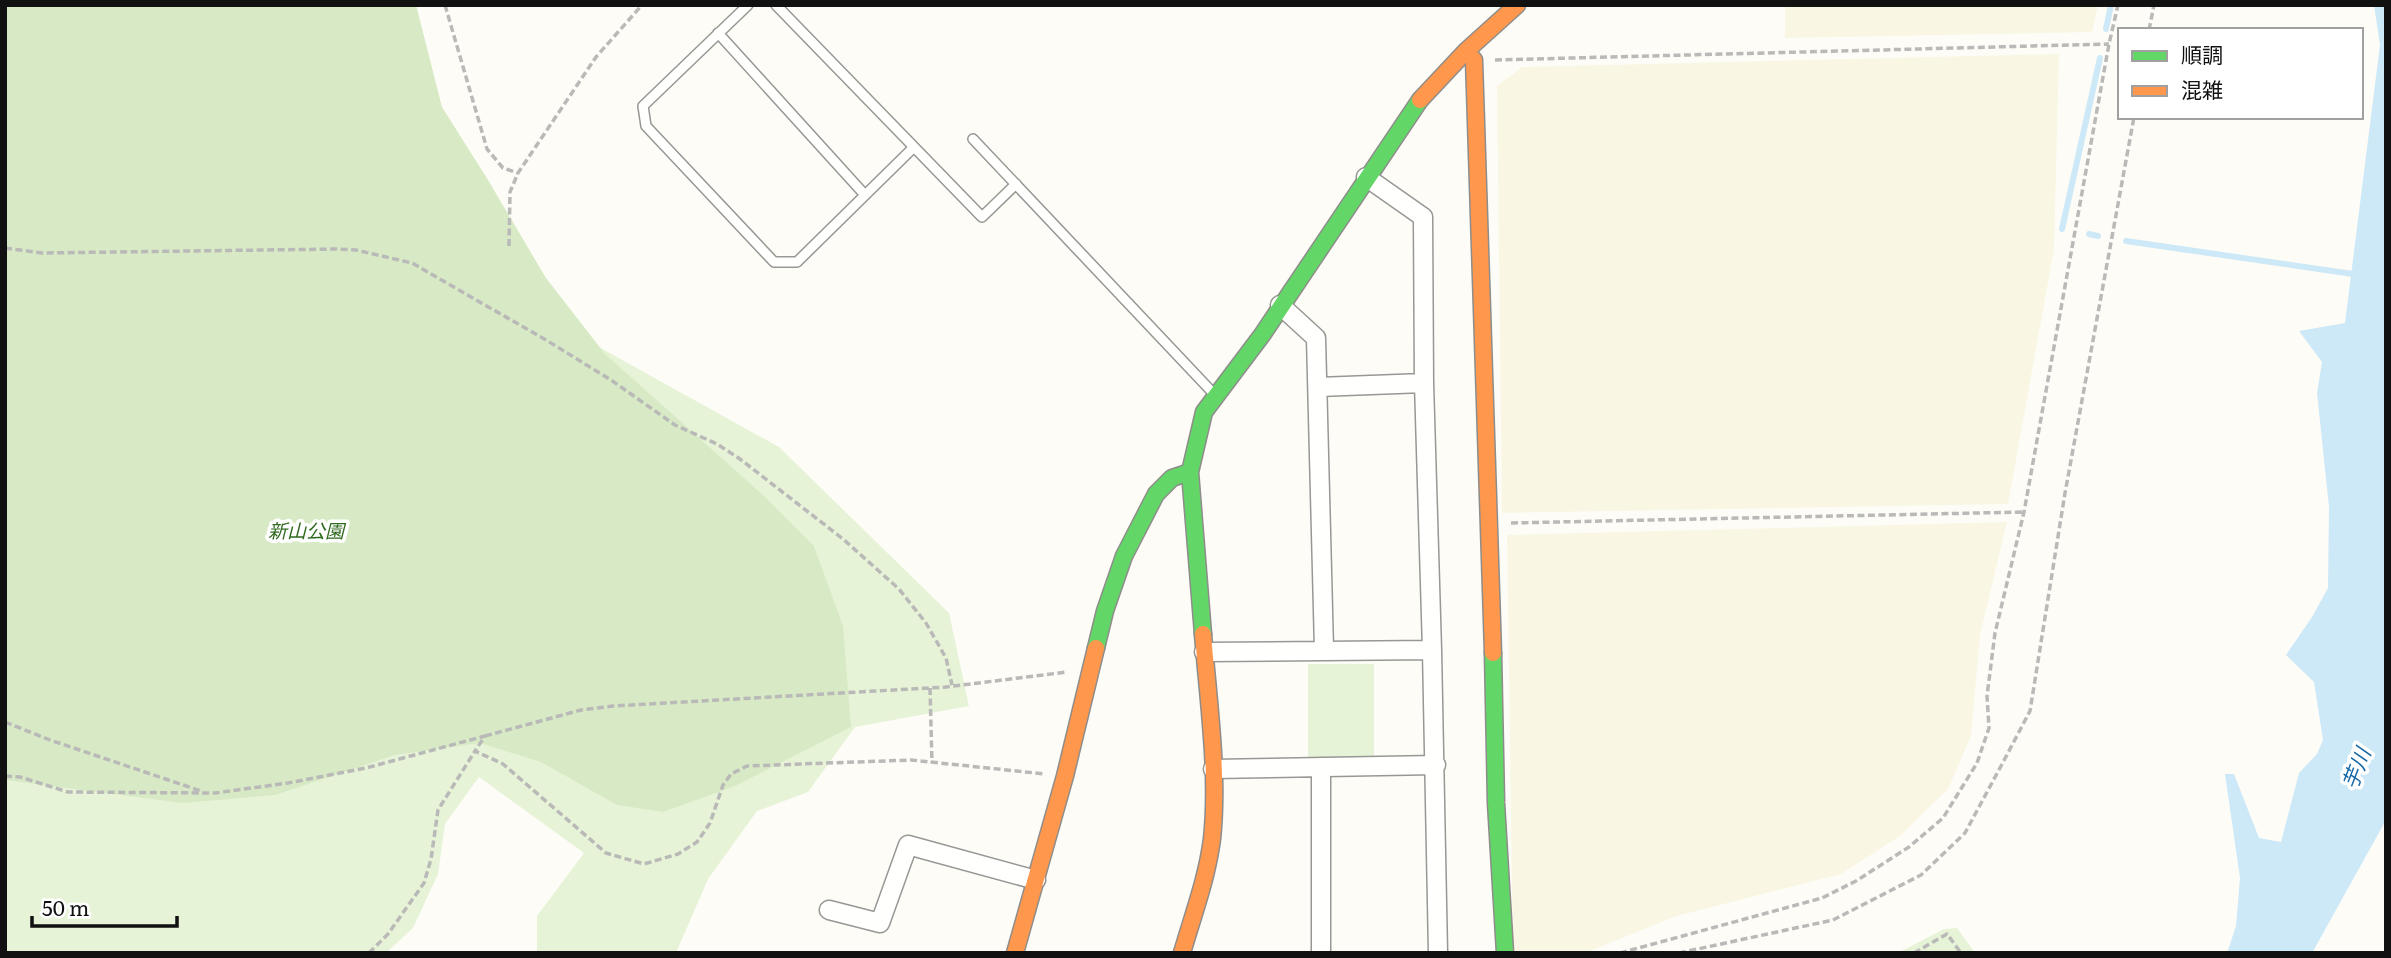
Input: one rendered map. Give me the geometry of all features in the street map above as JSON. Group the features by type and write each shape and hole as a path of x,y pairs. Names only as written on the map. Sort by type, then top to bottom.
{"street":[{"path":"1182,953 1205,877 1212,837 1213,769 1190,472 1205,412 1262,335 1280,304 1421,99 1470,56 1517,5"},
{"path":"1470,56 1490,523 1496,803 1505,953"},
{"path":"1366,177 1423,217 1424,383 1436,765 1438,953"},
{"path":"1280,304 1316,338 1324,649"},
{"path":"1318,387 1424,383"},
{"path":"1015,953 1065,776 1105,611 1124,556 1156,494 1172,478 1190,472"},
{"path":"1204,652 1432,650"},
{"path":"1213,769 1436,765"},
{"path":"1321,767 1321,953"},
{"path":"829,910 880,923 908,845 1036,880"}],"lane":[{"path":"748,5 643,106 646,126 774,262 797,262 914,147"},
{"path":"776,5 982,217 1016,184"},
{"path":"719,33 865,195"},
{"path":"973,139 1215,395"}],"path":[{"path":"445,5 487,149 503,168 518,173"},
{"path":"509,246 510,192 518,173 589,68 642,5"},
{"path":"1620,953 1822,898 1856,881 1909,847 1943,818 1977,763 1989,728 1987,696 1995,633 2024,512 2118,5"},
{"path":"2149,28 2154,5"},
{"path":"1470,56 2109,44"},
{"path":"1679,953 1833,919 1921,875 1965,833 2030,710 2065,493 2134,119"},
{"path":"5,248 42,253 346,250 412,263 611,380 675,425 717,444 843,539 898,589 926,623 946,657 952,685"},
{"path":"1490,523 2024,512"},
{"path":"5,776 68,792 206,793 288,783 366,768 581,710 930,687 1050,672 1090,676"},
{"path":"930,687 932,762"},
{"path":"5,722 206,793"},
{"path":"369,953 388,934 424,883 431,859 438,810 485,736"},
{"path":"475,751 503,764 606,853 644,864 678,854 697,842 710,823 723,785 731,774 747,766 911,760 1065,776"},
{"path":"1914,953 1947,934 1961,953"}],"shaded area":[{"path":"1785,5 2098,5 2092,32 1785,38"},
{"path":"2059,54 2054,249 2008,504 1502,513 1497,86 1522,67"},
{"path":"2007,522 1980,635 1971,736 1948,789 1900,836 1841,874 1677,916 1585,953 1513,953 1507,535"}],"green space":[{"name":"新山公園","path":"5,5 416,5 442,107 546,278 605,354 763,495 814,546 843,626 851,727 735,786 663,812 617,805 541,762 480,743 395,755 275,795 182,803 5,780"},
{"name":"新山公園","path":"5,220 482,282 779,447 949,613 969,706 855,727 808,792 757,811 708,879 676,953 537,953 537,916 584,853 479,777 445,824 438,874 413,928 386,953 5,953"},
{"path":"1308,664 1374,664 1374,757 1308,757"},
{"path":"1957,928 1975,953 1898,953 1944,929"}],"water":[{"name":"芋川","path":"2374,5 2386,5 2386,820 2312,953 2227,953 2236,926 2240,878 2225,774 2234,774 2259,838 2281,842 2299,773 2317,754 2323,740 2314,682 2286,655 2328,588 2329,507 2317,393 2322,362 2299,331 2345,323 2380,45"}],"waterway":[{"path":"2106,29 2111,5"},
{"path":"2062,229 2100,58"},
{"path":"2089,234 2098,236"},
{"path":"2126,241 2360,275"}],"traffic: fast":[{"path":"1203,634 1190,472 1204,412 1262,335 1420,100"},
{"path":"1096,648 1105,611 1124,556 1156,494 1172,478 1190,472"},
{"path":"1493,653 1496,803 1505,953"}],"traffic: slow":[{"path":"1420,100 1466,51 1517,5"},
{"path":"1466,51 1474,60 1493,653"},
{"path":"1182,953 1207,868 1214,814 1212,736 1203,634"},
{"path":"1015,953 1065,776 1096,648"}]}
